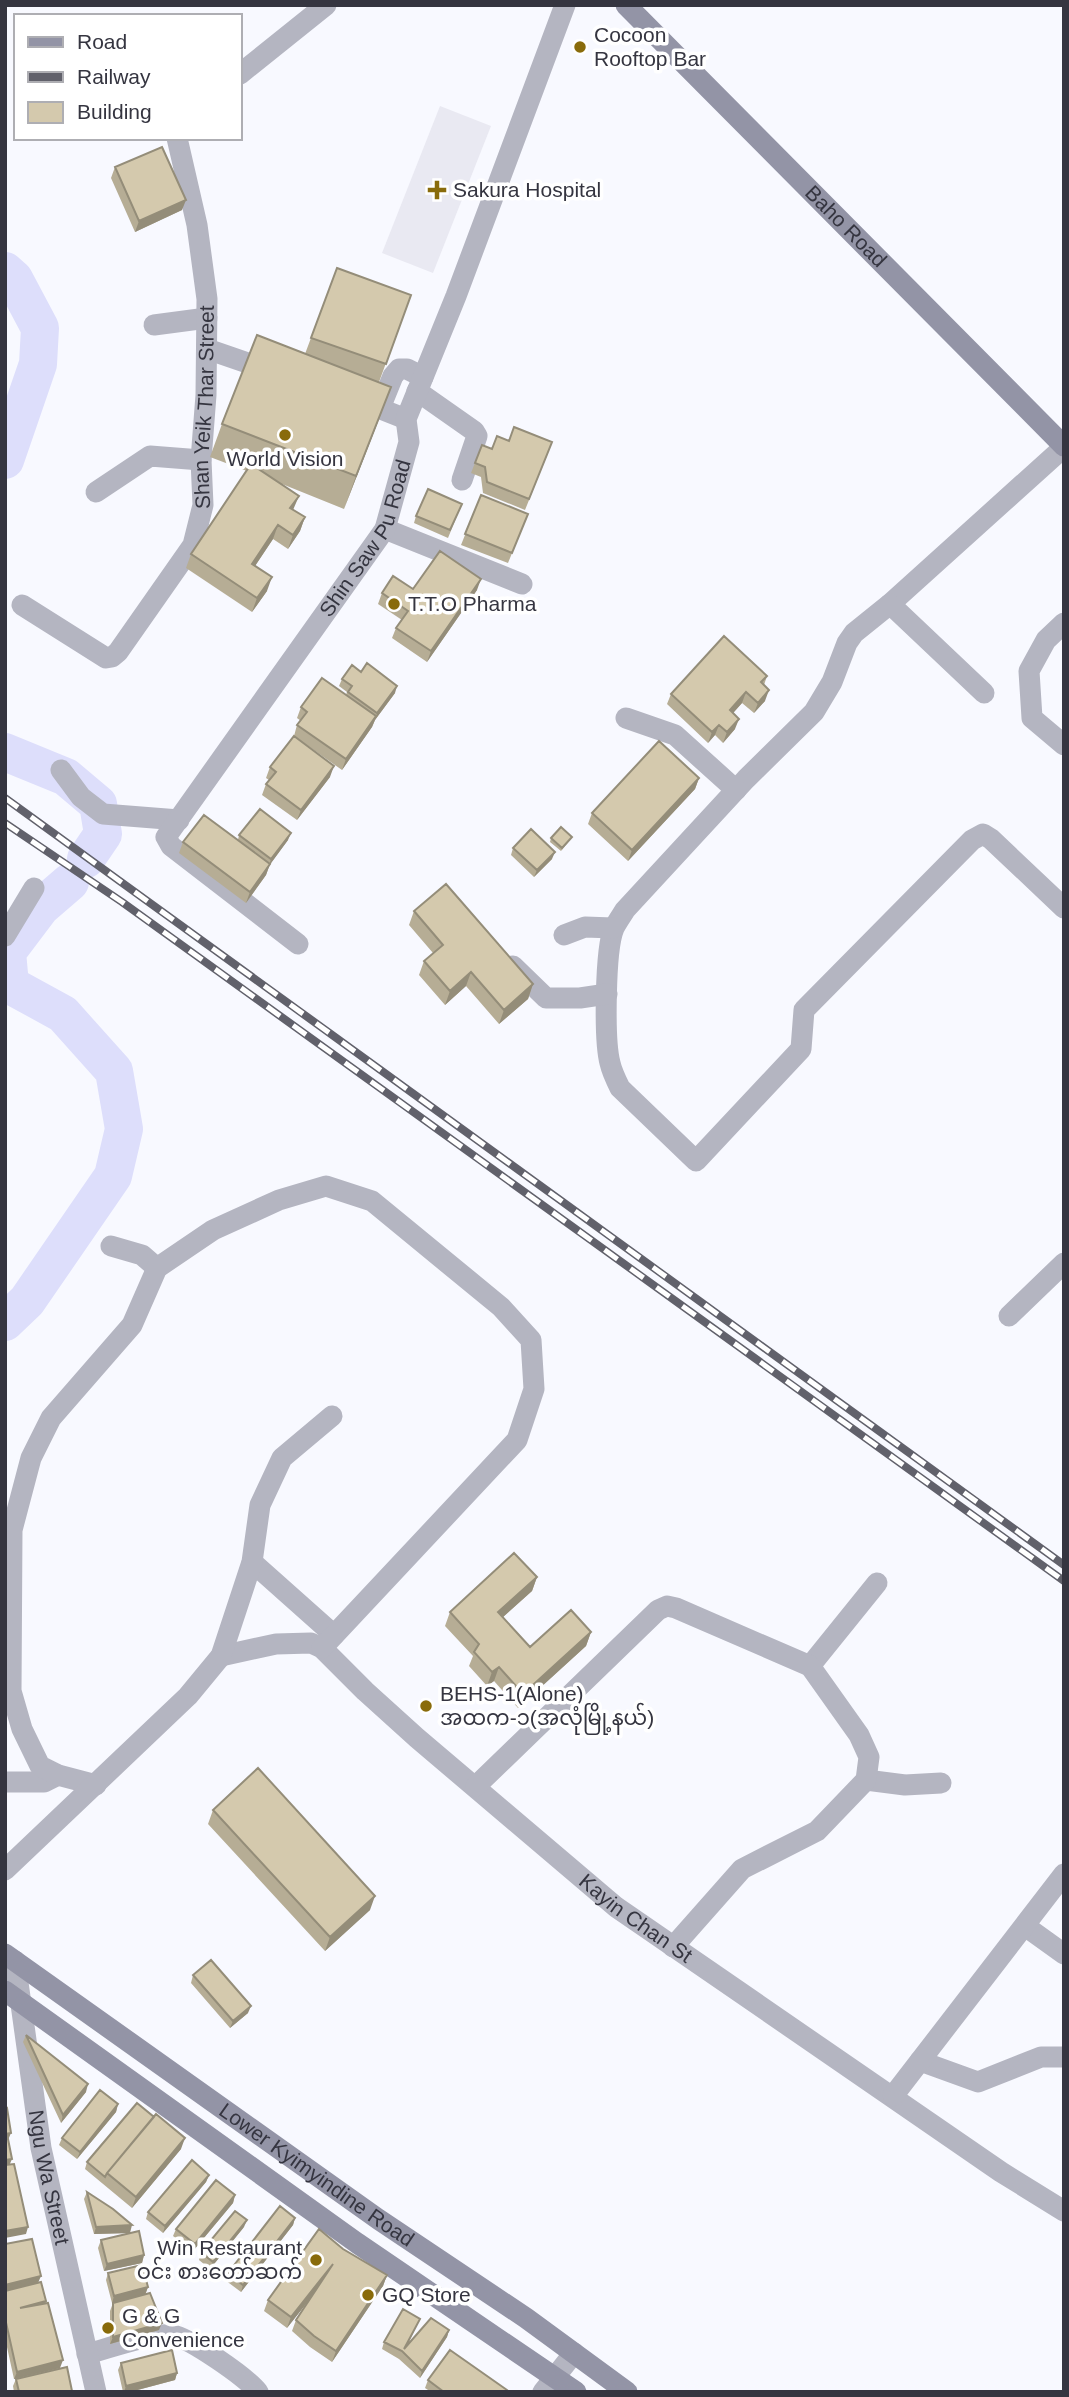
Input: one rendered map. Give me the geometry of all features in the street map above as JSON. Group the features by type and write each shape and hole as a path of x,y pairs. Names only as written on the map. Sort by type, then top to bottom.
{"main road":[{"name":"Baho Road","path":"626,5 1064,447"},
{"name":"Lower Kyimyindine Road","path":"10,1958 627,2392"},
{"name":"Lower Kyimyindine Road","path":"13,1997 549,2384 576,2392"},
{"path":"357,2243 378,2219"}],"street":[{"path":"244,62 326,5"},
{"name":"Shin Saw Pu Road","path":"298,944 171,846 166,837 385,529 409,442 406,419 565,5"},
{"name":"Shan Yeik Thar Street","path":"22,605 106,658 112,657 193,545 203,505 201,460 206,395 207,299 197,225 177,140"},
{"path":"154,325 207,318"},
{"path":"207,349 293,379"},
{"path":"380,408 393,376 399,369 407,369 477,436 462,480"},
{"path":"343,395 406,419"},
{"path":"1064,447 890,604 854,633 847,643 832,682 814,712 736,790 625,910 613,928 609,948 609,1060 620,1088 696,1161 801,1049 804,1010 972,840 983,834 991,839 1064,908"},
{"path":"96,492 150,456 201,460"},
{"path":"385,529 522,584"},
{"path":"890,604 984,693"},
{"path":"1064,623 1046,640 1029,671 1032,718 1064,745"},
{"path":"626,719 675,735 736,790"},
{"path":"61,770 81,797 103,814 179,820"},
{"path":"5,936 34,888"},
{"path":"564,935 585,928 613,928"},
{"path":"506,959 547,998 580,998 607,994"},
{"path":"96,1784 58,1775 40,1766 22,1729 11,1691 12,1530 32,1458 51,1419 132,1325 157,1268 213,1230 279,1200 326,1186 372,1201 501,1307 531,1340 534,1389 517,1440 328,1642 276,1644 221,1656"},
{"path":"111,1246 142,1255 157,1268"},
{"path":"1009,1316 1064,1262"},
{"path":"5,1870 188,1696 221,1656 252,1562 260,1506 282,1458 332,1416"},
{"name":"Kayin Chan St","path":"252,1562 328,1642 386,1710 616,1907 1001,2172 1064,2211"},
{"path":"810,1666 877,1583"},
{"path":"476,1786 658,1610 667,1606 810,1666 859,1735 869,1757 866,1780 817,1831 742,1869 673,1947"},
{"path":"5,1782 44,1782 58,1775"},
{"path":"866,1780 905,1785 941,1783"},
{"path":"893,2096 1064,1874"},
{"path":"1025,1926 1064,1954"},
{"name":"Ngu Wa Street","path":"10,1958 13,1997 41,2148 96,2392"},
{"path":"920,2061 978,2082 1041,2057 1064,2057"},
{"path":"87,2354 154,2336 180,2338 225,2364 251,2382 258,2392"},
{"path":"549,2384 574,2353"}],"shaded area":[{"name":"Sakura Hospital","path":"440,106 491,126 433,273 382,253"}],"building":[{"path":"162,147 186,200 139,221 115,167"},
{"path":"337,268 411,295 386,364 311,338"},
{"path":"257,335 391,387 356,476 222,424"},
{"path":"514,427 552,442 529,499 487,482 485,467 475,463 482,445 492,449 497,436 509,441"},
{"path":"251,464 299,496 290,508 305,517 293,535 278,525 252,564 272,577 257,598 191,554"},
{"path":"428,489 462,504 450,530 416,516"},
{"path":"481,495 528,514 512,553 465,534"},
{"path":"440,551 481,579 431,651 396,628 408,611 382,593 393,576 413,589"},
{"path":"724,636 767,676 761,682 769,690 758,703 746,692 730,710 739,719 727,732 719,725 712,732 671,694"},
{"path":"367,663 397,686 377,713 348,692 352,686 342,679 352,665 361,672"},
{"path":"322,678 376,716 346,759 297,725 307,712 301,707"},
{"path":"294,736 334,766 301,810 266,784 276,772 270,767"},
{"path":"659,741 699,778 632,850 592,813"},
{"path":"260,809 291,833 271,859 239,835"},
{"path":"204,815 270,864 250,892 183,842"},
{"path":"561,827 572,837 562,848 551,838"},
{"path":"531,829 555,852 537,870 513,848"},
{"path":"446,884 533,984 504,1010 471,972 450,991 424,961 443,945 414,911"},
{"path":"514,1553 537,1577 498,1612 530,1647 571,1610 591,1632 523,1694 499,1667 492,1672 474,1652 479,1644 450,1612"},
{"path":"258,1768 375,1896 330,1937 213,1810"},
{"path":"211,1960 251,2006 233,2021 193,1975"},
{"path":"26,2035 88,2084 63,2115"},
{"path":"100,2090 118,2104 80,2152 62,2138"},
{"path":"137,2103 154,2117 105,2177 87,2162"},
{"path":"7,2108 11,2133 5,2134 5,2109"},
{"path":"156,2114 185,2138 136,2197 107,2173"},
{"path":"5,2139 8,2139 12,2159 5,2160"},
{"path":"192,2160 209,2175 165,2226 148,2212"},
{"path":"14,2164 28,2227 5,2231 5,2165"},
{"path":"216,2180 235,2195 195,2244 176,2229"},
{"path":"87,2192 113,2209 132,2225 96,2227"},
{"path":"280,2206 295,2218 243,2285 228,2273"},
{"path":"235,2211 247,2220 213,2262 201,2252"},
{"path":"319,2229 343,2249 387,2275 336,2351 296,2320 333,2264 291,2317 268,2300"},
{"path":"139,2231 144,2255 107,2264 101,2240"},
{"path":"32,2239 41,2276 5,2285 5,2244"},
{"path":"142,2265 148,2287 114,2296 108,2273"},
{"path":"41,2282 46,2301 20,2308 48,2303 63,2360 17,2372 5,2318 5,2291"},
{"path":"150,2293 162,2323 113,2337 113,2303"},
{"path":"403,2309 420,2319 404,2349 431,2318 449,2330 422,2371 402,2351 384,2342"},
{"path":"172,2350 177,2373 126,2386 121,2363"},
{"path":"450,2350 507,2390 506,2392 444,2392 428,2380"},
{"path":"67,2367 72,2391 19,2392 16,2379"}],"waterway":[{"path":"5,271 14,279 40,328 38,364 5,460"},
{"path":"5,752 66,777 98,804 103,834 86,859"},
{"path":"5,1322 27,1301 113,1176 124,1129 114,1071 63,1014 10,985 7,952 41,907 70,882"}],"railway":[{"path":"5,798 1064,1565"},
{"path":"5,823 122,902 1064,1581"}],"place":[{"name":"Cocoon Rooftop Bar","path":"580,47"},
{"name":"Sakura Hospital","path":"437,190"},
{"name":"World Vision","path":"285,435"},
{"name":"T.T.O Pharma","path":"394,604"},
{"name":"BEHS-1(Alone) အထက-၁(အလုံမြို့နယ်)","path":"426,1706"},
{"name":"Win Restaurant ဝင်း စားတော်ဆက်","path":"316,2260"},
{"name":"GQ Store","path":"368,2295"},
{"name":"G & G Convenience","path":"108,2328"}]}
